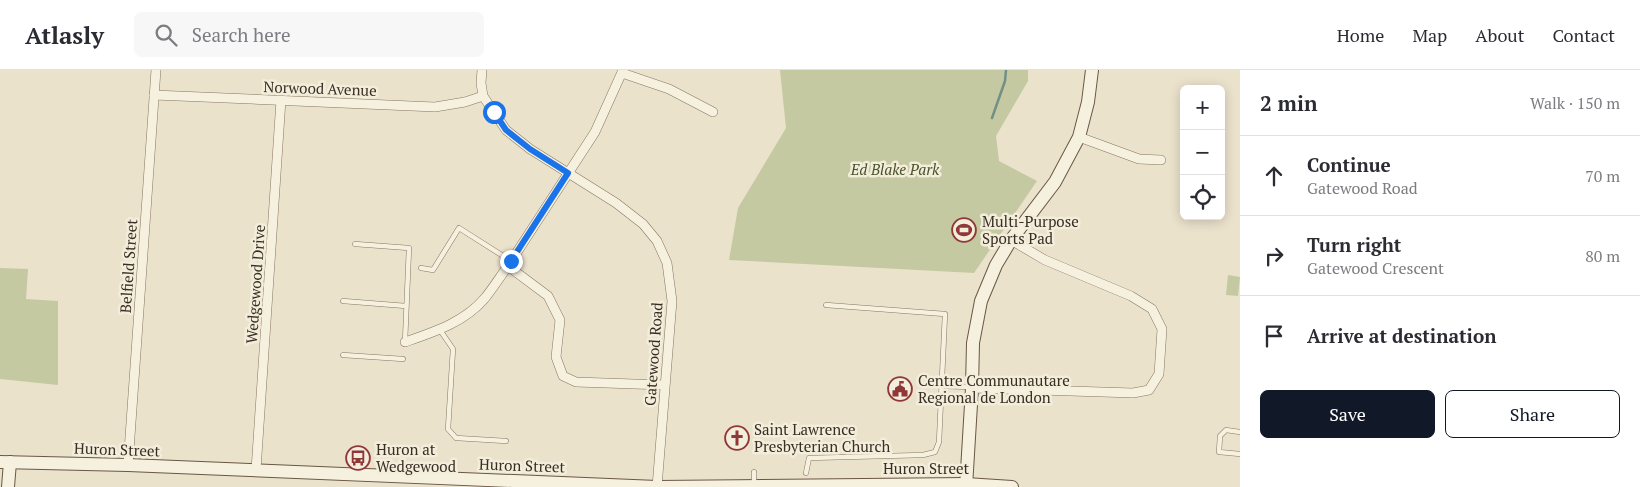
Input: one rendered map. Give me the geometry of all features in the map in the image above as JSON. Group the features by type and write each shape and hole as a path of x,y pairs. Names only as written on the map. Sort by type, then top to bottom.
{"main road":[{"path":"966,485 973,343 981,301 996,265 1011,240 1055,182 1079,137 1088,102 1092,70"},
{"path":"5,462 8,487"},
{"name":"Huron Street","path":"5,462 128,465 657,486 966,485 1012,487"}],"street":[{"name":"Belfield Street","path":"128,465 156,70"},
{"path":"482,70 483,96"},
{"path":"405,342 440,330 466,315 484,299 509,264 594,132 622,72 669,89 713,112"},
{"name":"Norwood Avenue","path":"154,95 435,107 465,102 483,96"},
{"name":"Gatewood Road","path":"483,96 506,130 530,149 616,203 642,224 657,241 667,263 672,301 657,486"},
{"name":"Wedgewood Drive","path":"256,470 281,100"},
{"path":"1079,137 1139,159 1161,160"},
{"path":"972,388 1133,393 1149,390 1159,374 1162,329 1152,309 1131,296 1046,260 1011,240"},
{"path":"509,264 548,296 560,320 556,357 563,376 576,382 664,385"}],"lane":[{"path":"421,268 433,270 459,228 509,264"},
{"path":"355,244 409,248 405,342"},
{"path":"343,301 406,306"},
{"path":"806,473 809,458 923,455 935,452 939,442 945,314 826,305"},
{"path":"440,330 453,349 448,430 456,438 506,441"},
{"path":"343,355 403,360"},
{"path":"941,386 972,388"},
{"path":"1240,432 1226,430 1220,436 1219,452 1240,454"},
{"path":"754,472 754,486"}],"green space":[{"name":"Ed Blake Park","path":"780,70 1028,70 1028,81 996,136 999,161 1037,181 974,273 729,260 738,208 786,128"},
{"path":"0,268 28,269 26,299 58,301 58,385 0,379"},
{"path":"1228,275 1240,277 1238,296 1226,295"}],"waterway":[{"path":"992,118 1005,81 1006,70"}],"place":[{"name":"Multi-Purpose Sports Pad","path":"964,230"},
{"name":"Centre Communautare Regional de London","path":"900,389"},
{"name":"Saint Lawrence Presbyterian Church","path":"737,438"},
{"name":"Huron at Wedgewood","path":"358,458"}],"route":[{"path":"494,112 506,130 530,149 568,173 511,261"}]}
